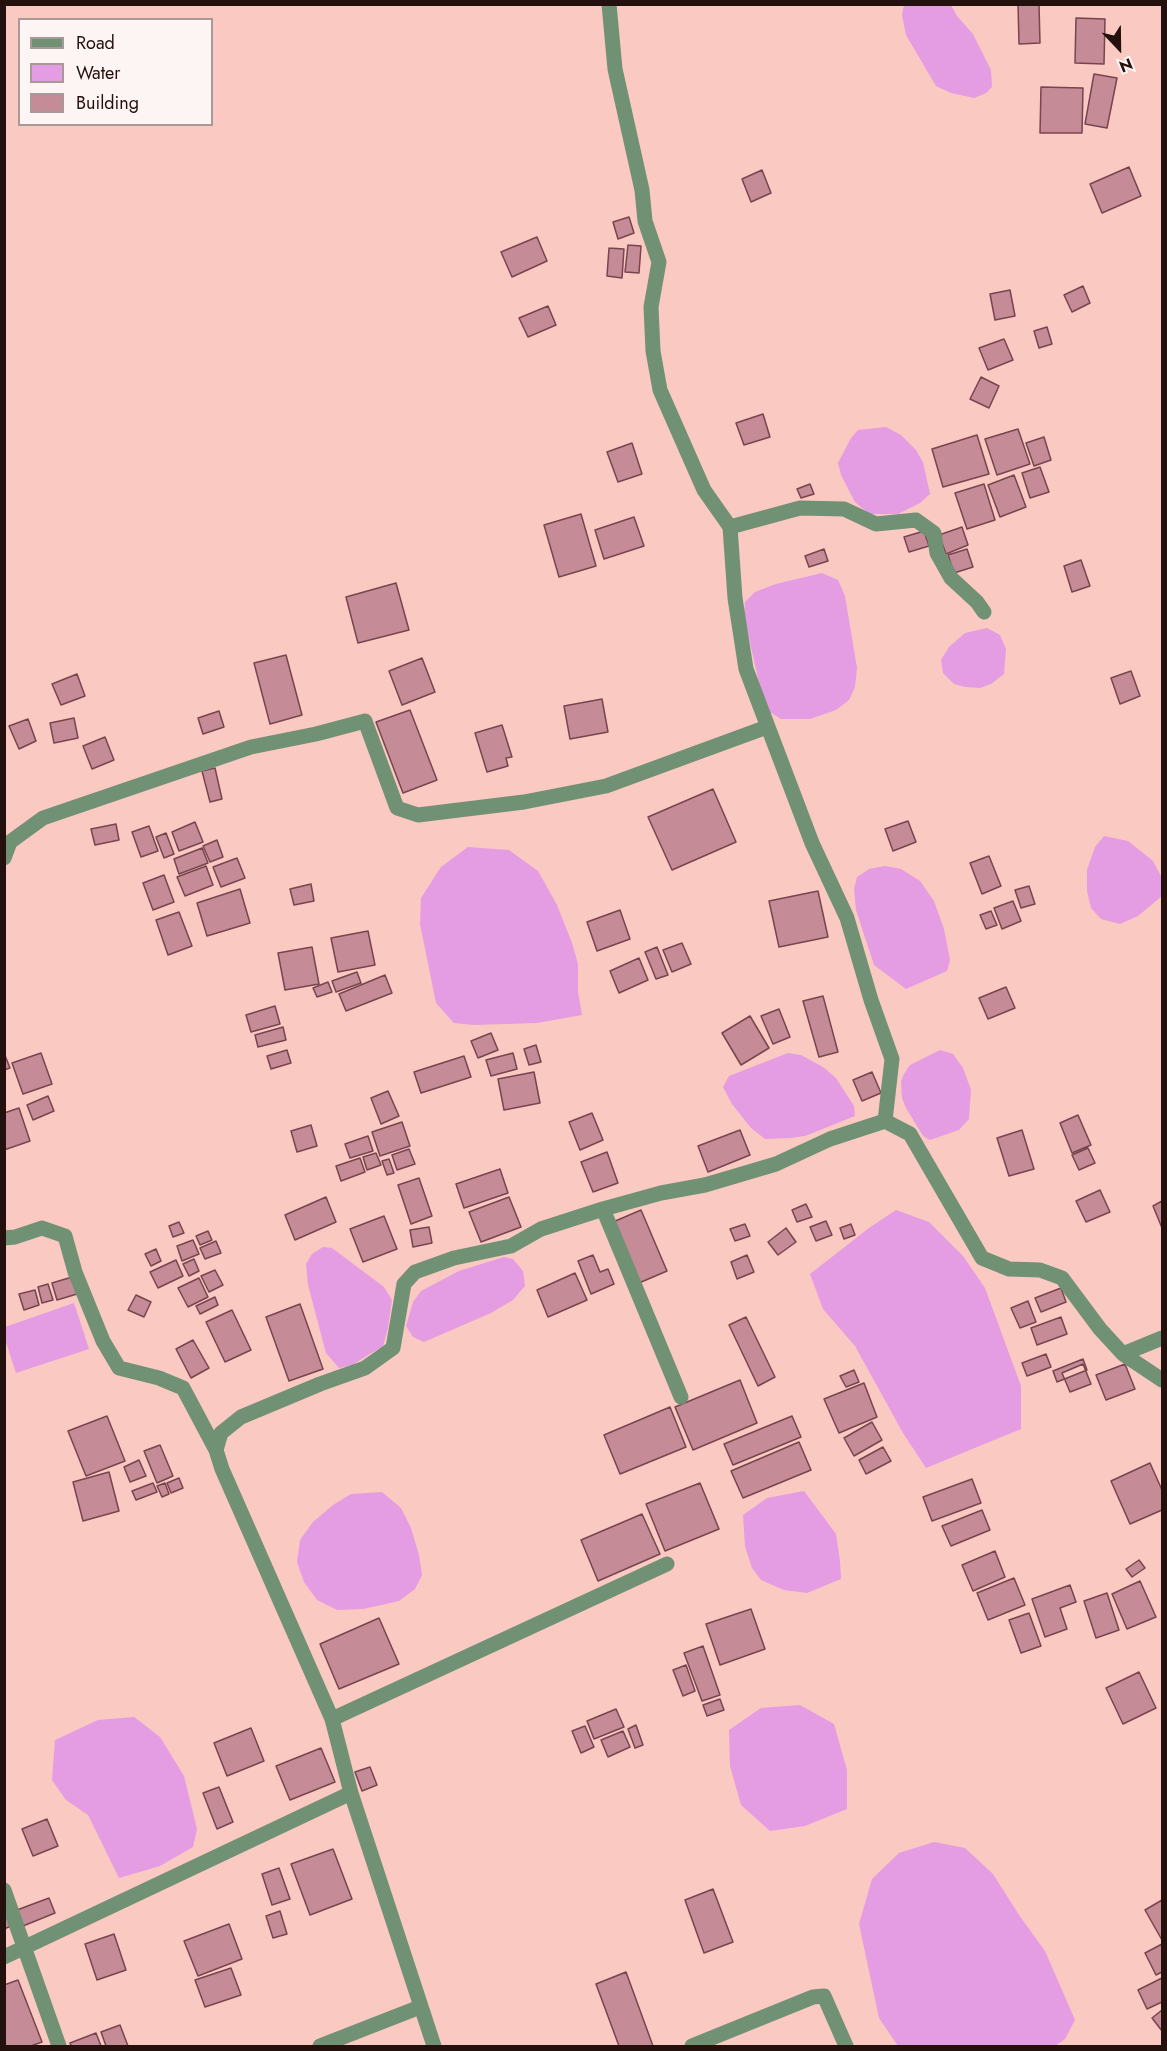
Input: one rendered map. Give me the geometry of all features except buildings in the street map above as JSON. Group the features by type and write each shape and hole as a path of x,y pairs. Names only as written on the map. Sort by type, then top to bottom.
{"street":[{"path":"609,4 615,69 642,190 645,221 658,262 651,307 653,351 660,390 704,490 730,526 735,598 746,669 812,843 847,918 871,1000 892,1059 885,1121"},
{"path":"730,526 800,508 844,509 876,524 916,520 934,533 937,553 951,578 977,602 984,612"},
{"path":"4,858 10,842 43,818 251,747 365,721 397,808 418,815 524,801 606,786 767,727"},
{"path":"216,1450 221,1432 241,1417 365,1368 393,1347 404,1284 415,1272 454,1258 511,1246 541,1230 603,1209 661,1193 705,1185 776,1164 830,1139 885,1121 910,1134 982,1258 1009,1269 1040,1270 1062,1278 1100,1329 1123,1353 1162,1380"},
{"path":"603,1209 681,1397"},
{"path":"4,1238 15,1237 42,1228 65,1236 75,1272 104,1341 119,1368 159,1378 183,1388 216,1450 222,1469 332,1719 351,1793 434,2046"},
{"path":"1123,1353 1162,1338"},
{"path":"332,1719 667,1564"},
{"path":"4,1957 351,1793"},
{"path":"4,1890 59,2046"},
{"path":"692,2046 813,1997 824,1996 846,2046"},
{"path":"320,2046 420,2007"}],"water":[{"path":"904,5 951,5 957,16 973,34 991,70 992,87 986,93 974,98 951,93 936,86 906,35 902,15"},
{"path":"886,427 901,435 916,450 923,462 930,494 920,503 898,514 869,514 855,502 841,475 838,463 851,438 858,430"},
{"path":"822,573 838,580 845,596 857,668 855,687 849,700 836,710 810,719 781,719 768,711 761,692 744,615 745,602 755,592 776,584"},
{"path":"987,628 1000,635 1006,649 1004,674 991,684 980,688 954,684 943,673 941,660 949,647 965,633"},
{"path":"1104,836 1128,841 1153,861 1162,878 1162,896 1138,916 1120,924 1101,919 1091,908 1087,891 1087,870 1095,847"},
{"path":"468,847 509,850 538,871 557,905 572,943 578,964 578,992 582,1015 537,1023 474,1025 454,1023 436,1003 420,924 421,898 441,867"},
{"path":"885,866 901,869 920,881 934,901 944,929 950,960 947,971 906,989 874,965 856,910 854,889 857,877 869,869"},
{"path":"940,1050 953,1054 963,1068 971,1090 969,1119 959,1130 930,1140 923,1136 906,1108 902,1098 901,1081 910,1065"},
{"path":"788,1053 801,1055 823,1067 836,1078 854,1106 855,1116 805,1136 790,1138 765,1139 751,1128 732,1104 723,1087 729,1076"},
{"path":"896,1210 929,1222 963,1256 985,1288 1021,1386 1021,1429 926,1468 903,1433 855,1346 823,1309 810,1274"},
{"path":"323,1247 332,1248 384,1287 392,1300 383,1346 352,1365 339,1368 326,1353 308,1285 306,1264 312,1254"},
{"path":"504,1257 513,1259 523,1271 525,1286 513,1300 491,1313 424,1342 413,1337 406,1326 413,1302 421,1291 459,1271"},
{"path":"74,1303 89,1349 16,1373 5,1339 5,1327"},
{"path":"804,1491 836,1534 841,1579 807,1593 784,1590 761,1580 752,1568 745,1546 743,1515 767,1498"},
{"path":"382,1492 401,1508 411,1528 422,1575 415,1589 399,1601 363,1609 337,1610 317,1600 304,1582 297,1562 300,1540 313,1522 333,1505 351,1494"},
{"path":"800,1705 834,1724 847,1770 847,1809 805,1826 770,1831 741,1805 730,1766 729,1730 761,1708"},
{"path":"134,1717 160,1737 184,1776 197,1829 193,1847 160,1866 119,1878 88,1815 66,1800 52,1780 55,1740 98,1720"},
{"path":"934,1842 965,1848 993,1874 1045,1951 1075,2020 1065,2039 1055,2046 898,2046 879,2018 859,1924 872,1879 899,1853"}]}
